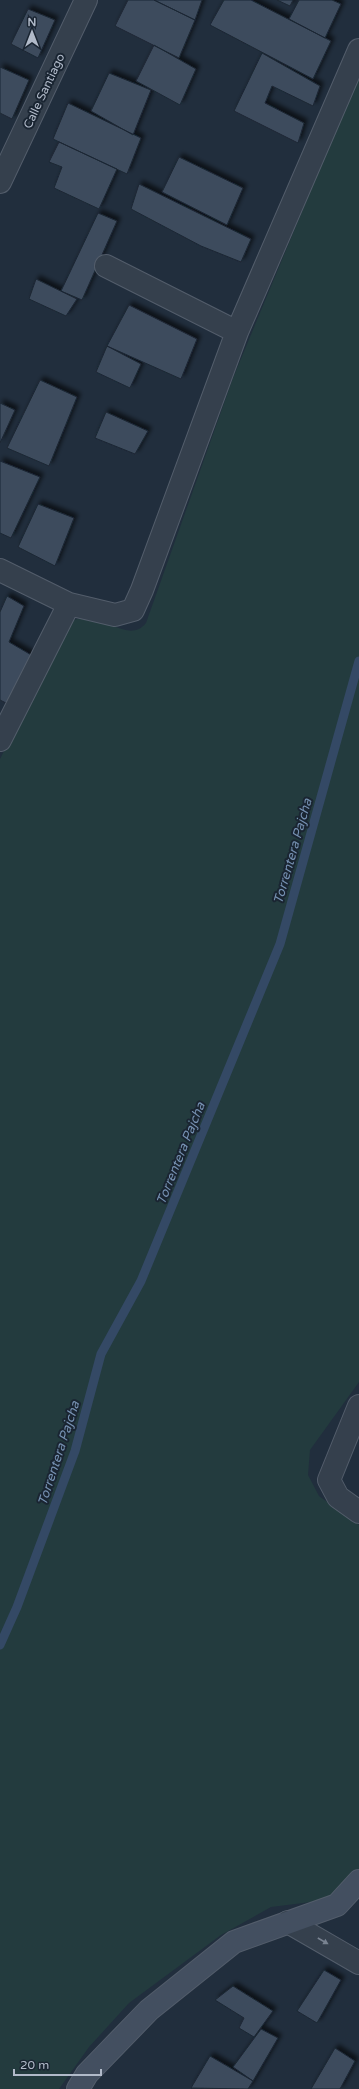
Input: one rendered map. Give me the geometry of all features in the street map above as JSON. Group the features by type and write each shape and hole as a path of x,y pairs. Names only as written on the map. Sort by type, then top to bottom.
{"main road":[{"path":"78,2089 87,2074 149,2010 234,1942 337,1905 359,1881"}],"street":[{"name":"Calle Santiago","path":"0,182 86,0"},
{"path":"0,570 69,604 115,615 133,610 142,590 237,332 359,50"},
{"path":"106,266 237,332"},
{"path":"0,740 69,604"},
{"path":"359,1406 329,1480 338,1497 359,1512"},
{"path":"288,1922 359,1963"}],"green space":[{"path":"359,74 359,1382 310,1450 308,1475 319,1496 359,1525 359,1871 335,1899 271,1907 221,1935 129,2003 89,2047 59,2089 0,2089 0,759 68,624 78,619 89,618 129,631 138,629 146,623 233,378"}],"building":[{"path":"128,0 154,0 195,20 179,58 115,26"},
{"path":"154,0 202,0 195,20"},
{"path":"224,0 251,0 331,41 313,79 210,25"},
{"path":"277,0 293,0 290,6"},
{"path":"299,0 332,0 341,4 325,38 289,19"},
{"path":"28,9 55,20 38,58 11,44"},
{"path":"154,45 196,69 180,105 136,81"},
{"path":"262,53 320,86 313,106 272,86 265,103 304,123 298,143 234,111"},
{"path":"0,67 29,80 12,119 0,113"},
{"path":"109,73 151,90 133,135 91,111"},
{"path":"68,103 141,138 127,174 53,139"},
{"path":"59,142 117,169 99,209 54,188 62,167 49,162"},
{"path":"179,157 243,188 227,225 162,192"},
{"path":"139,184 251,239 241,262 201,246 131,209"},
{"path":"98,213 117,221 82,300 61,291"},
{"path":"36,279 77,299 66,316 29,299"},
{"path":"129,305 197,339 181,379 107,346"},
{"path":"107,346 141,364 130,388 96,372"},
{"path":"40,380 77,397 49,466 7,448"},
{"path":"0,403 15,410 0,443"},
{"path":"106,412 148,431 135,454 95,438"},
{"path":"0,461 40,477 11,538 0,533"},
{"path":"38,504 74,518 55,566 18,547"},
{"path":"7,596 24,606 9,642 33,656 10,705 0,700 0,612"},
{"path":"324,1970 341,1980 317,2023 297,2011"},
{"path":"233,1986 273,2011 254,2037 239,2028 244,2018 215,2000"},
{"path":"261,2029 278,2038 253,2081 233,2067"},
{"path":"335,2048 355,2061 340,2089 311,2089"},
{"path":"210,2056 253,2081 248,2089 191,2088"}],"waterway":[{"name":"Torrentera Pajcha","path":"0,1645 17,1607 75,1451 101,1354 141,1281 280,944 359,661"}]}
